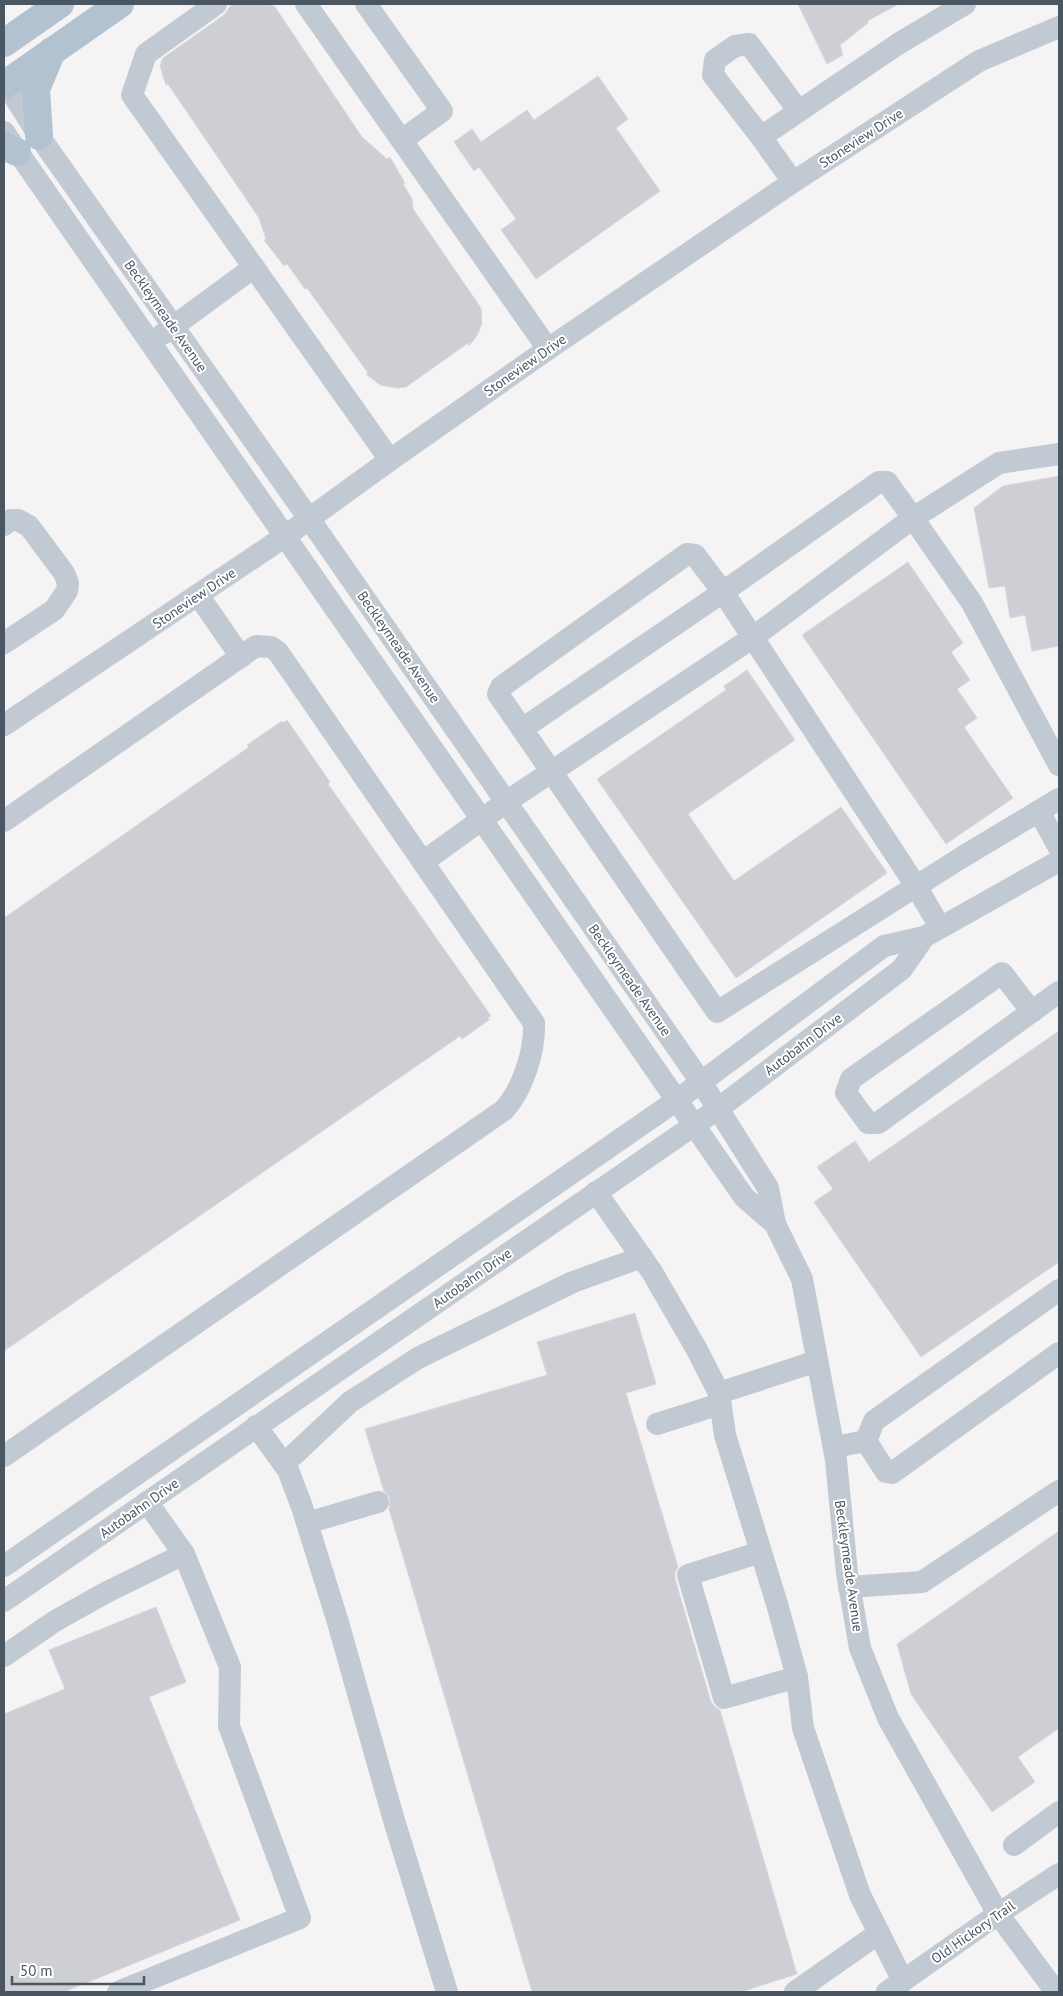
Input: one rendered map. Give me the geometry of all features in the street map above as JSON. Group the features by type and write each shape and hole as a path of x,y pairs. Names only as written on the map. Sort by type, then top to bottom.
{"main road":[{"path":"4,43 60,4"},
{"path":"5,83 120,4"},
{"path":"39,136 36,89 52,51"}],"street":[{"path":"216,4 146,54 132,95 390,460"},
{"path":"306,4 548,349"},
{"path":"366,4 442,112 402,140"},
{"path":"761,137 798,110 898,44 965,4"},
{"name":"Stoneview Drive","path":"4,725 284,538 390,460 548,349 793,182 979,61 1059,28"},
{"path":"793,182 713,75 715,60 735,46 749,44 798,110"},
{"name":"Beckleymeade Avenue","path":"5,83 39,136 174,326 719,1108 768,1188 775,1224 802,1279 834,1447 849,1587 860,1648 888,1718 998,1914 1056,1992"},
{"name":"Beckleymeade Avenue","path":"8,143 150,343 744,1197 775,1224"},
{"path":"150,343 254,267"},
{"path":"423,862 506,802 752,638 913,518 999,462 1059,454"},
{"path":"522,729 880,482 887,482 972,603 1059,765"},
{"path":"4,525 10,520 18,520 29,526 64,573 68,583 67,591 54,610 4,643"},
{"path":"932,932 916,886 723,592 695,555 687,554 501,687 498,694 717,1012 916,886 1059,798"},
{"path":"198,595 241,657"},
{"path":"4,821 256,646 271,647 278,652 534,1023 534,1040 527,1065 510,1103 504,1110 4,1456"},
{"path":"1039,811 1059,848"},
{"name":"Autobahn Drive","path":"4,1566 677,1100 884,946 932,932 1059,860"},
{"name":"Autobahn Drive","path":"4,1601 719,1108 902,969 932,932"},
{"path":"1032,1012 1002,973 851,1078 846,1093 868,1123 878,1123 1032,1012 1059,992"},
{"path":"596,1192 642,1257 696,1348 719,1399 725,1435 760,1552 778,1604 797,1676 803,1728 860,1895 879,1933 895,1987"},
{"path":"284,1464 350,1402 418,1358 573,1282 642,1257"},
{"path":"866,1441 874,1421 1059,1290"},
{"path":"866,1441 886,1472 892,1473 1059,1353"},
{"path":"657,1424 818,1361"},
{"path":"256,1426 288,1470 307,1523 337,1619 393,1817 447,1992"},
{"path":"834,1447 866,1441"},
{"path":"849,1587 922,1582 1059,1491"},
{"path":"118,1992 300,1918 229,1726 230,1667 184,1554 147,1502"},
{"path":"307,1523 378,1502"},
{"path":"760,1552 688,1575 724,1698 797,1676"},
{"path":"4,1656 55,1620 105,1592 184,1554"},
{"path":"1014,1845 1059,1812"},
{"name":"Old Hickory Trail","path":"895,1987 998,1914 1059,1874"},
{"path":"795,1992 879,1933"}],"building":[{"path":"232,4 270,4 275,7 362,137 387,159 390,157 405,183 403,184 412,199 413,209 481,308 482,323 478,334 469,346 468,343 406,387 397,388 380,385 366,374 368,373 307,288 305,289 287,264 284,266 264,240 266,239 259,218 168,84 166,85 160,66 163,58 224,15"},
{"path":"798,4 899,4 867,21 868,23 840,45 843,55 827,64"},
{"path":"598,76 628,119 616,128 660,191 536,279 501,230 516,219 479,167 474,171 454,142 472,129 481,142 527,110 534,120"},
{"path":"1059,476 1059,646 1032,651 1025,615 1010,618 1005,586 989,588 974,508 1003,486"},
{"path":"908,562 963,643 951,652 970,680 957,689 977,718 964,727 1013,798 946,844 802,635"},
{"path":"747,670 795,740 688,814 734,881 841,807 887,873 736,978 597,779 726,690 724,686"},
{"path":"287,720 330,782 328,784 491,1016 488,1018 489,1020 462,1039 460,1036 4,1351 4,918 249,747 247,745 282,721 283,723"},
{"path":"1059,1031 1059,1262 921,1357 814,1202 833,1189 817,1167 855,1141 869,1162"},
{"path":"635,1313 656,1384 626,1393 678,1567 675,1572 675,1579 711,1702 720,1710 797,1974 741,1992 532,1992 389,1509 390,1498 384,1491 365,1429 547,1375 537,1342"},
{"path":"1059,1531 1059,1728 1018,1757 1035,1782 992,1812 911,1694 897,1644"},
{"path":"156,1607 186,1682 149,1697 240,1920 64,1992 4,1992 4,1714 65,1689 49,1650"}]}
